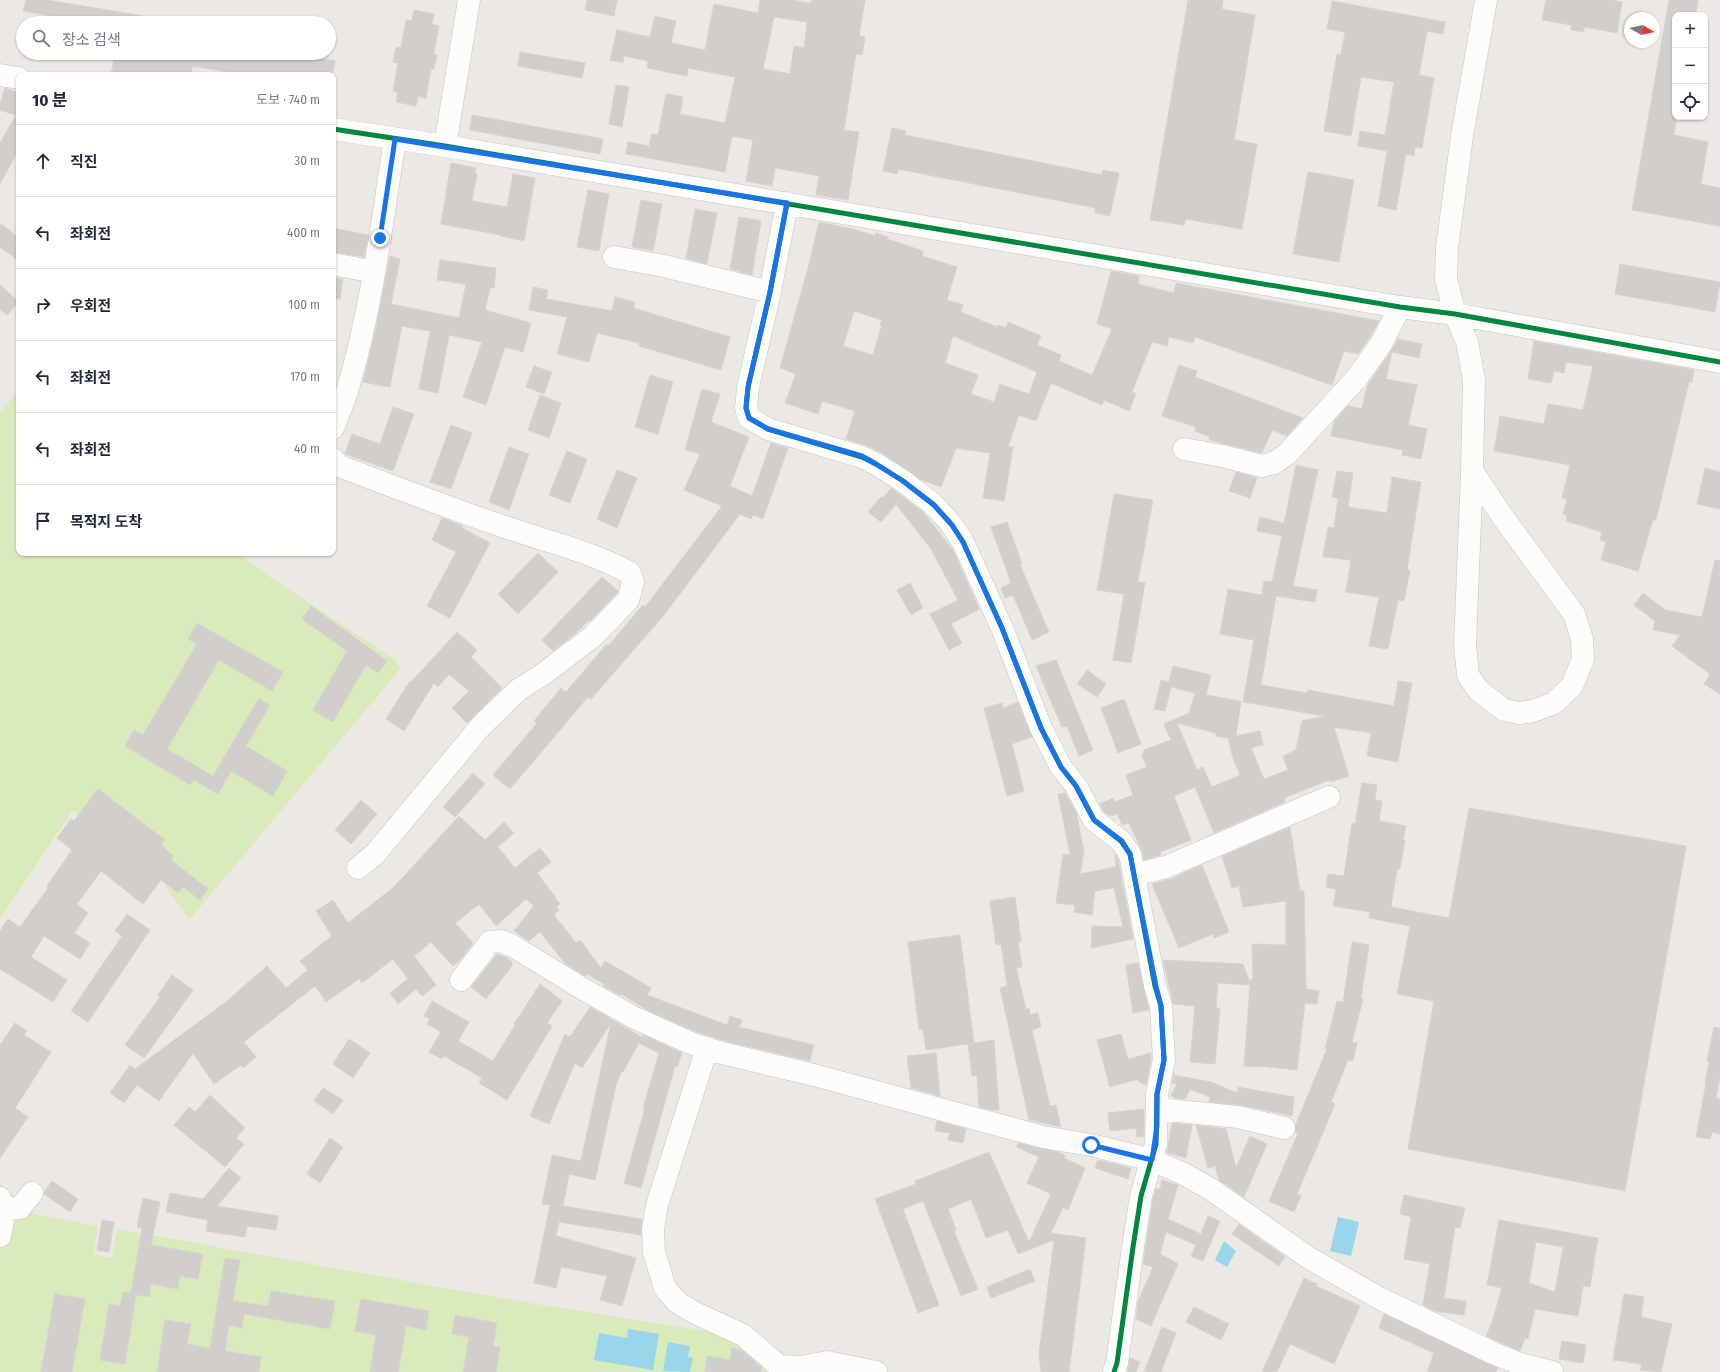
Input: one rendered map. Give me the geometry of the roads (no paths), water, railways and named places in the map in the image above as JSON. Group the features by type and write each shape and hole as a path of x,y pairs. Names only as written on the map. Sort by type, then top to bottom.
{"street":[{"path":"444,146 470,0"},
{"path":"1472,471 1574,614 1582,638 1583,659 1572,686 1554,703 1534,711 1519,713 1504,710 1478,690 1468,675 1465,645 1474,380 1467,342 1455,314 1446,279 1447,248 1462,136 1486,0"},
{"path":"0,75 16,78"},
{"path":"336,129 787,203 1400,307 1455,314 1720,362"},
{"path":"336,420 348,389 365,319 395,139"},
{"path":"787,203 770,292 748,387 746,408 749,418 768,429 862,456 903,481 934,505 952,525 963,542 1002,628 1041,728 1061,767 1076,786 1094,820 1122,841 1130,854 1161,1006 1164,1060 1157,1094 1156,1144 1141,1196 1117,1363 1114,1372"},
{"path":"614,257 664,266 770,292"},
{"path":"336,265 374,272"},
{"path":"1184,450 1222,456 1262,466 1274,463 1287,454 1356,379 1381,344 1400,307"},
{"path":"336,462 339,466 507,528 607,561 630,573 633,583 628,600 592,637 542,675 518,690 481,726 375,854 358,868"},
{"path":"1135,875 1166,867 1328,797"},
{"path":"461,980 490,942 501,941 513,946 582,989 635,1018 693,1044 814,1075 1043,1138 1091,1145 1152,1160 1184,1174 1212,1190 1309,1258 1379,1298 1493,1353 1520,1364 1552,1372"},
{"path":"707,1048 662,1190 652,1229 654,1252 665,1288 677,1302 693,1312 743,1335 779,1366 801,1368 827,1362 876,1372"},
{"path":"1157,1109 1238,1117 1284,1128"},
{"path":"0,1236 3,1204 20,1208 32,1193"}],"water":[{"path":"1338,1217 1359,1222 1351,1256 1330,1251"},
{"path":"1224,1241 1236,1251 1227,1267 1215,1260"},
{"path":"628,1329 659,1334 653,1370 594,1360 599,1333 627,1338"},
{"path":"668,1342 690,1346 688,1357 693,1358 690,1372 663,1371"}]}
